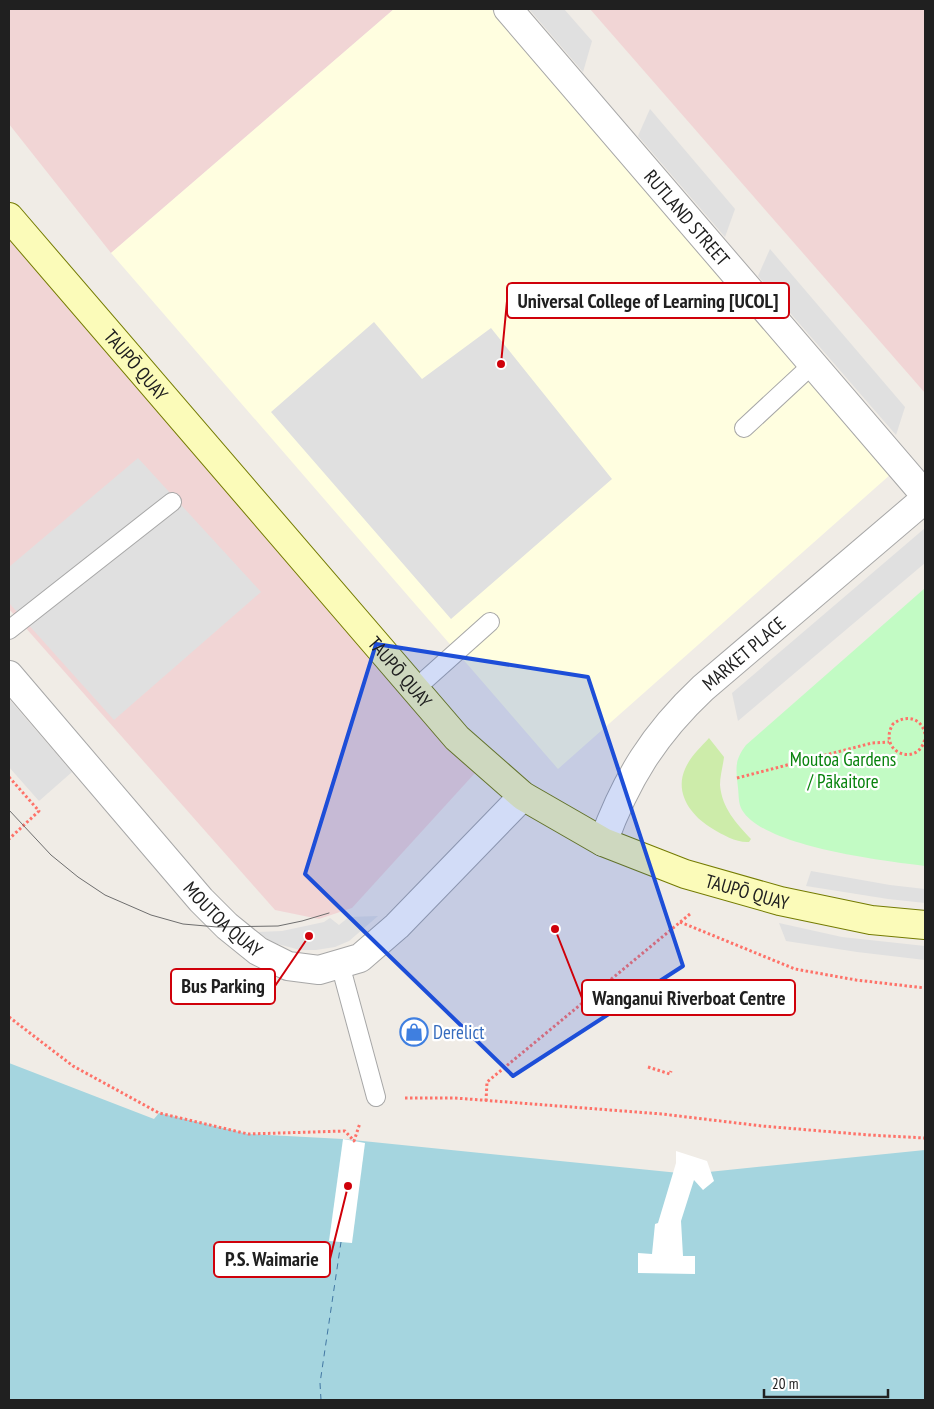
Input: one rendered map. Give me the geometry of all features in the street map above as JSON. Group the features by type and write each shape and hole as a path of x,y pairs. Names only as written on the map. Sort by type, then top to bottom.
{"main road":[{"name":"TAUPŌ QUAY","path":"12,228 458,738 523,796 603,842 685,874 780,901 871,920 925,925"}],"street":[{"name":"RUTLAND STREET","path":"508,9 925,495"},
{"name":"MARKET PLACE","path":"603,842 613,815 633,774 655,741 679,711 703,688 925,499"},
{"name":"MOUTOA QUAY","path":"9,675 201,900 258,951 288,966 319,970 360,958 396,926 523,796"}],"lane":[{"path":"744,428 813,364"},
{"path":"9,630 172,502"},
{"path":"415,689 490,622"},
{"path":"340,964 376,1097"}],"path":[{"path":"925,732 917,721 904,718 893,724 890,729 890,742 896,751 906,755 922,748 925,738"},
{"path":"736,778 872,743 890,742"},
{"path":"9,777 39,811 9,839"},
{"path":"486,1101 488,1082 702,904 709,880"},
{"path":"680,922 795,969 856,980 925,988"},
{"path":"9,1017 73,1066 159,1113 248,1134 345,1131 354,1141 367,1104 376,1097 455,1098 662,1114 762,1126 925,1138"},
{"path":"648,1067 670,1074 671,1072"}],"highlighted area":[{"path":"376,644 588,677 683,966 513,1076 305,874"}],"shaded area":[{"path":"9,9 394,9 111,253 9,124"},
{"path":"394,9 491,9 891,474 558,769 111,253"},
{"path":"529,9 564,9 592,41 583,72"},
{"path":"590,9 925,9 925,393"},
{"path":"650,109 735,209 725,237 638,136"},
{"path":"9,229 475,773 352,908 319,919 275,910 9,609"},
{"path":"770,249 905,407 896,435 758,276"},
{"path":"374,322 422,379 491,328 612,479 451,619 271,412"},
{"path":"138,458 261,592 114,720 9,603 9,567"},
{"path":"925,528 925,563 738,721 732,693"},
{"path":"9,699 72,772 39,801 9,767"},
{"path":"811,871 890,885 925,889 925,903 806,886"},
{"path":"378,916 349,941 335,947 316,950 300,950 274,943 257,932 282,931 324,922 330,918 339,925 349,917"},
{"path":"779,923 842,937 925,946 925,960 786,941"}],"green space":[{"name":"Moutoa Gardens / Pākaitore","path":"925,588 925,866 826,850 774,834 754,823 742,810 739,799 737,765 739,756 746,745"},
{"path":"709,738 724,757 720,785 724,801 735,821 751,839 749,842 730,838 705,824 692,811 683,796 682,778 685,769 692,757"}],"water":[{"path":"9,1063 154,1119 159,1113 248,1134 343,1139 689,1174 925,1150 925,1400 9,1400"}],"pier":[{"path":"343,1139 365,1143 352,1243 329,1241"},
{"path":"676,1151 707,1161 714,1181 703,1190 694,1180 681,1221 683,1256 695,1256 695,1274 638,1273 638,1253 652,1254 655,1224 658,1223 676,1163"}],"ferry route":[{"path":"321,1400 320,1383 341,1242"}],"tram line":[{"path":"9,810 51,855 78,877 105,895 151,915 183,924 217,927 278,926 329,913"}],"place":[{"name":"Universal College of Learning [UCOL]","path":"501,364"},
{"name":"Wanganui Riverboat Centre","path":"555,929"},
{"name":"Bus Parking","path":"309,936"},
{"name":"Derelict","path":"414,1032"},
{"name":"P.S. Waimarie","path":"348,1186"}]}
